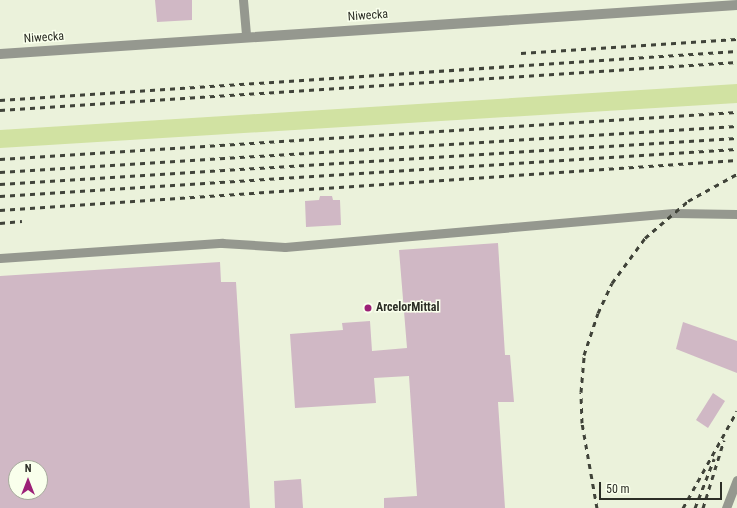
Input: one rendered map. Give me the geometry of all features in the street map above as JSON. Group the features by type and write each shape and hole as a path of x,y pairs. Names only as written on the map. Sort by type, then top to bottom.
{"street":[{"name":"Niwecka","path":"0,54 733,4"}],"lane":[{"path":"243,0 246,37"},
{"path":"0,258 222,243 285,247 674,213 737,214"},
{"path":"726,508 737,480"}],"green space":[{"path":"737,84 737,103 0,148 0,130"}],"building":[{"path":"155,0 192,0 192,20 157,22"},
{"path":"320,196 332,196 333,200 340,200 341,225 306,227 305,201 319,200"},
{"path":"498,243 505,355 510,355 514,402 498,402 505,508 384,508 384,498 417,496 409,376 374,378 376,403 295,408 290,334 343,330 342,323 370,321 372,351 407,348 399,250"},
{"path":"220,262 221,282 236,282 250,508 0,508 0,276"},
{"path":"683,322 737,341 737,373 676,349"},
{"path":"713,393 725,401 708,428 696,420"},
{"path":"301,479 303,508 275,508 274,481"}],"railway":[{"path":"521,53 737,39"},
{"path":"0,100 737,51"},
{"path":"0,110 737,62"},
{"path":"0,159 737,112"},
{"path":"0,172 737,126"},
{"path":"0,184 737,138"},
{"path":"0,196 737,149"},
{"path":"0,210 737,160"},
{"path":"597,508 582,423 581,392 584,355 598,313 612,283 645,238 688,201 737,174"},
{"path":"0,223 22,221"},
{"path":"683,508 737,411"},
{"path":"703,508 724,440"},
{"path":"695,508 714,459"}],"place":[{"name":"ArcelorMittal","path":"368,308"}]}
